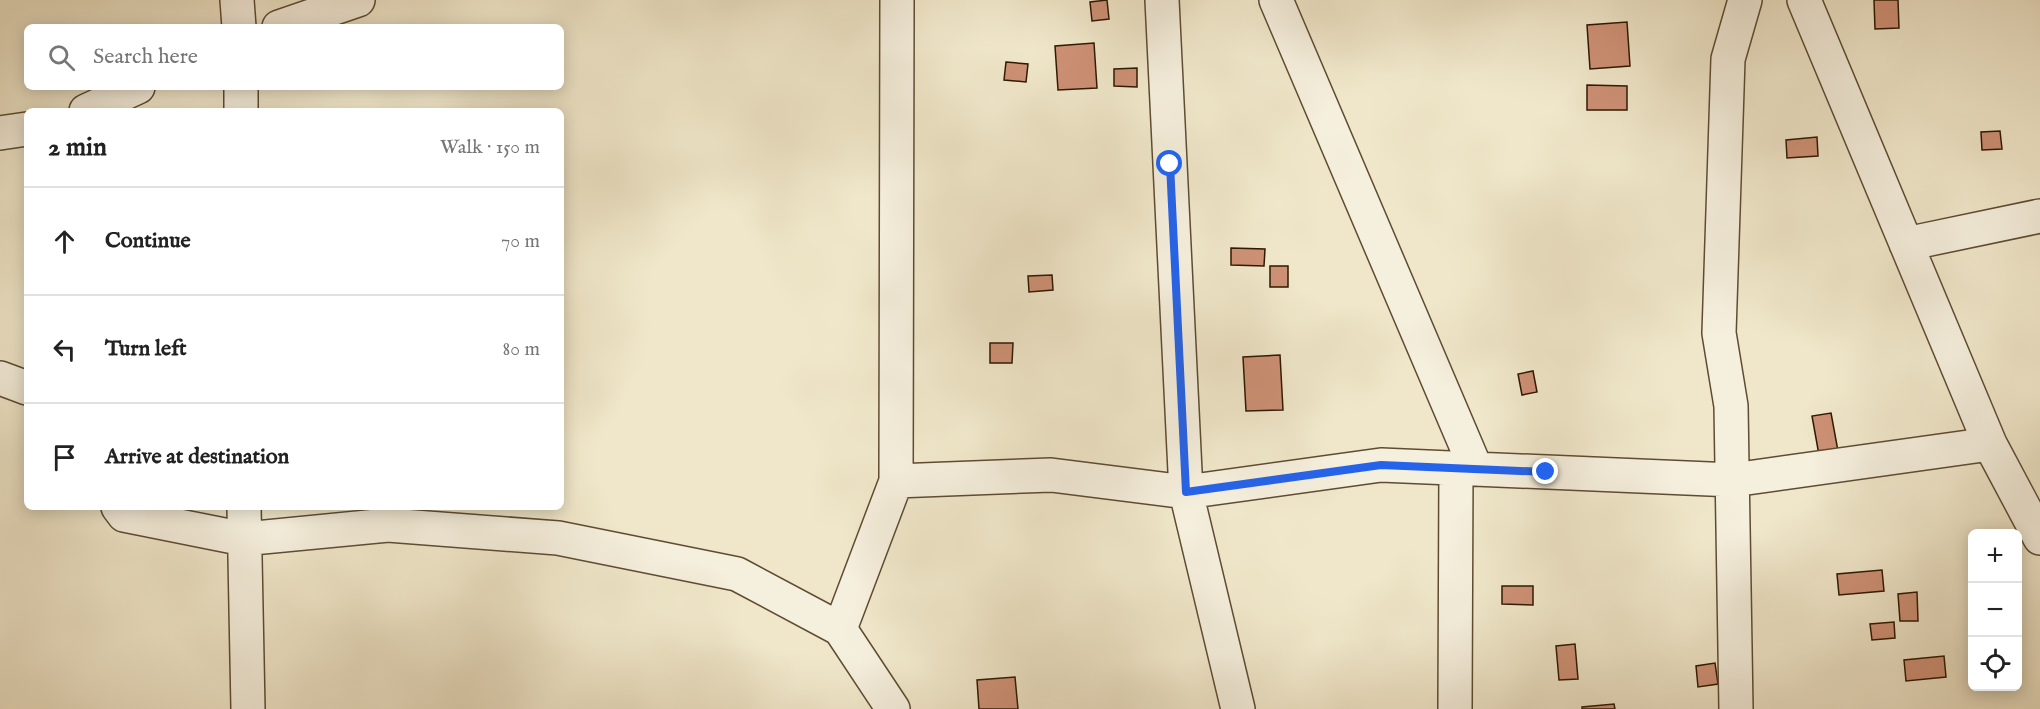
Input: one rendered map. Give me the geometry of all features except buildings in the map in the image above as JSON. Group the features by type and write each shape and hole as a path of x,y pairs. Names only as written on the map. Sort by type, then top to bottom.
{"street":[{"path":"237,0 239,24"},
{"path":"288,24 358,0"},
{"path":"840,629 896,481 897,0"},
{"path":"1162,0 1186,492 1238,709"},
{"path":"1276,0 1466,469 1455,709"},
{"path":"1736,709 1731,406 1719,333 1728,59 1745,0"},
{"path":"1804,0 1990,444 2040,538"},
{"path":"92,108 132,90"},
{"path":"241,90 241,108"},
{"path":"0,134 24,130"},
{"path":"1906,244 2040,216"},
{"path":"0,378 24,387"},
{"path":"896,481 1051,475 1186,492 1381,465 1734,480 1990,444"},
{"path":"120,510 124,515 244,523 388,525 558,538 737,574 840,629 893,709"},
{"path":"244,523 248,709"}],"route":[{"path":"1170,164 1186,492 1381,465 1546,472"}]}
